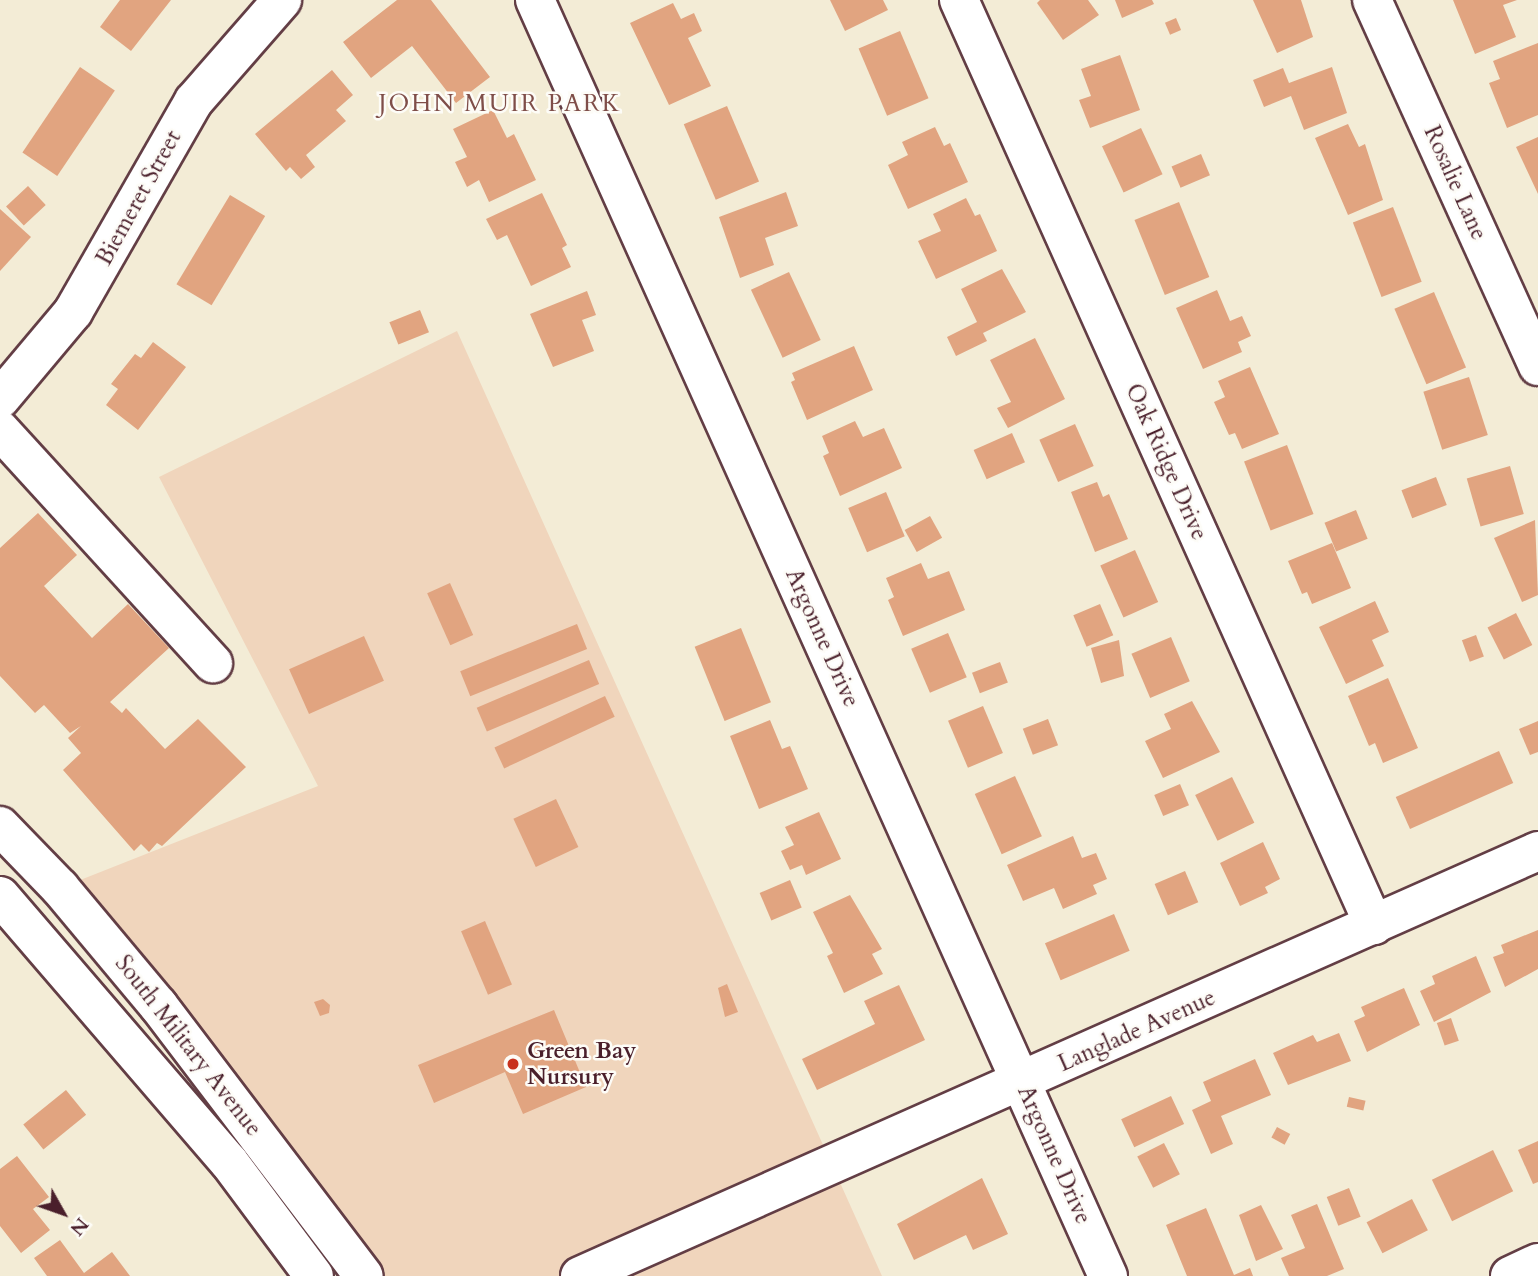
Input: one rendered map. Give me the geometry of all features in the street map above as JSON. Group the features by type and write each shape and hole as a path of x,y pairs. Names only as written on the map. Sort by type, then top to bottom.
{"street":[{"name":"Biemeret Street","path":"0,399 73,312 194,101 282,0"},
{"name":"Argonne Drive","path":"536,0 1108,1276"},
{"name":"Oak Ridge Drive","path":"959,0 1374,925"},
{"name":"Rosalie Lane","path":"1372,0 1538,366"},
{"path":"0,430 213,663"},
{"name":"South Military Avenue","path":"0,826 60,888 158,1005 365,1276"},
{"name":"Langlade Avenue","path":"580,1276 1538,851"},
{"name":"South Military Avenue","path":"0,896 229,1162 314,1276"},
{"path":"1510,1276 1538,1263"}],"shaded area":[{"path":"457,331 882,1276 364,1276 60,888 318,786 159,477"}],"building":[{"path":"120,0 171,0 131,51 100,27"},
{"path":"397,0 431,0 490,77 456,103 412,46 371,78 343,42"},
{"path":"830,0 883,0 888,10 845,31"},
{"path":"1040,0 1088,0 1099,15 1063,40 1037,3"},
{"path":"1115,0 1152,0 1154,4 1122,18"},
{"path":"1253,0 1301,0 1313,37 1277,53"},
{"path":"1453,0 1517,0 1503,5 1516,37 1475,54"},
{"path":"673,3 681,19 694,13 702,31 688,38 711,86 669,105 630,23"},
{"path":"1176,18 1181,30 1170,35 1165,23"},
{"path":"900,31 929,98 887,116 859,49"},
{"path":"1538,43 1538,115 1507,128 1489,83 1500,79 1493,61"},
{"path":"1120,55 1140,110 1090,128 1079,100 1091,96 1081,69"},
{"path":"80,67 115,90 57,176 22,152"},
{"path":"1332,67 1347,113 1304,130 1291,96 1264,107 1253,80 1283,68 1289,83"},
{"path":"332,70 353,95 336,110 346,121 306,155 315,167 301,179 290,167 286,171 255,134"},
{"path":"727,106 759,181 716,200 684,124"},
{"path":"493,110 507,138 514,134 536,180 489,202 479,180 467,187 455,162 467,157 453,129"},
{"path":"1348,124 1359,147 1365,144 1383,200 1348,215 1315,138"},
{"path":"935,127 944,146 950,143 968,182 908,209 888,165 908,155 902,142"},
{"path":"1141,128 1163,174 1124,192 1102,146"},
{"path":"1538,137 1538,194 1516,147"},
{"path":"1201,154 1210,175 1181,188 1172,167"},
{"path":"28,186 46,205 24,225 6,206"},
{"path":"786,192 798,226 765,238 774,265 740,278 719,217"},
{"path":"542,193 567,245 562,248 571,267 531,286 507,235 497,240 486,219"},
{"path":"230,195 265,216 212,305 176,284"},
{"path":"966,198 975,216 980,214 997,251 936,279 918,241 941,231 933,214"},
{"path":"1179,202 1209,277 1165,295 1134,220"},
{"path":"1393,207 1422,282 1382,297 1353,222"},
{"path":"0,209 31,237 0,271"},
{"path":"1002,269 1026,312 983,333 987,341 956,356 947,337 977,322 961,289"},
{"path":"789,272 821,340 783,358 751,290"},
{"path":"1217,290 1230,321 1242,316 1251,336 1238,342 1242,352 1203,369 1176,308"},
{"path":"587,291 596,315 582,320 594,351 553,367 530,314"},
{"path":"1434,292 1466,367 1426,384 1394,309"},
{"path":"420,310 429,332 398,345 389,322"},
{"path":"1035,338 1065,399 1008,428 997,408 1011,402 990,360"},
{"path":"153,342 186,367 138,430 106,405 118,389 111,384 135,354 141,358"},
{"path":"854,346 873,390 807,420 791,382 795,380 792,373"},
{"path":"1250,367 1279,434 1242,449 1235,433 1229,435 1214,402 1225,397 1218,381"},
{"path":"1469,377 1488,435 1442,450 1423,392"},
{"path":"855,421 863,437 884,428 902,468 840,496 823,456 829,453 822,436"},
{"path":"1075,424 1094,466 1058,482 1039,440"},
{"path":"1012,433 1025,462 987,479 974,450"},
{"path":"1287,445 1314,514 1271,531 1244,461"},
{"path":"1510,466 1524,514 1481,526 1467,478"},
{"path":"1436,477 1447,505 1412,518 1401,490"},
{"path":"1097,482 1103,497 1109,494 1128,539 1095,552 1071,492"},
{"path":"886,492 905,536 867,552 848,508"},
{"path":"1356,510 1368,539 1336,551 1324,523"},
{"path":"38,513 77,555 44,586 92,638 128,604 169,648 110,702 122,713 126,708 165,749 198,719 246,767 162,846 157,843 149,852 141,844 134,851 63,770 81,753 68,738 81,726 70,733 44,705 35,713 0,676 0,548"},
{"path":"930,516 942,538 917,552 905,530"},
{"path":"1535,520 1538,595 1522,602 1494,538"},
{"path":"1332,543 1351,588 1312,604 1307,592 1302,594 1288,561"},
{"path":"1135,550 1158,602 1123,618 1100,565"},
{"path":"921,563 928,579 949,571 965,610 903,636 888,600 894,597 886,578"},
{"path":"450,583 473,635 450,645 427,593"},
{"path":"1375,601 1389,632 1372,640 1384,666 1346,684 1319,627"},
{"path":"1100,604 1113,635 1087,647 1073,615"},
{"path":"1516,613 1532,645 1504,660 1487,628"},
{"path":"577,624 587,649 470,696 460,671"},
{"path":"741,628 771,702 725,721 695,647"},
{"path":"948,633 967,677 930,693 911,649"},
{"path":"1476,635 1484,657 1470,662 1462,640"},
{"path":"364,636 384,681 309,714 289,669"},
{"path":"1171,637 1190,681 1150,698 1131,654"},
{"path":"1119,640 1124,676 1101,683 1091,648"},
{"path":"589,660 599,684 487,732 477,708"},
{"path":"1000,662 1008,683 980,693 972,673"},
{"path":"1388,678 1418,748 1383,763 1375,743 1369,746 1348,696"},
{"path":"605,696 615,717 504,768 494,748"},
{"path":"1192,701 1220,752 1163,778 1145,741 1171,729 1164,714"},
{"path":"983,706 1003,753 968,768 948,721"},
{"path":"1048,719 1058,745 1033,755 1023,729"},
{"path":"770,720 782,749 790,746 808,789 759,809 730,736"},
{"path":"1538,721 1538,752 1530,755 1519,729"},
{"path":"1499,751 1513,783 1410,829 1396,797"},
{"path":"1015,776 1042,836 1002,854 975,794"},
{"path":"1232,777 1254,823 1218,841 1195,795"},
{"path":"1180,784 1189,805 1163,816 1154,795"},
{"path":"556,799 578,847 536,867 513,819"},
{"path":"819,812 841,859 806,875 802,865 790,870 781,851 794,845 785,827"},
{"path":"1073,836 1082,858 1096,853 1107,879 1093,885 1097,894 1063,909 1054,888 1023,901 1007,865"},
{"path":"1263,842 1280,879 1265,887 1268,893 1240,906 1220,863"},
{"path":"1185,871 1198,902 1168,915 1155,884"},
{"path":"790,880 802,908 771,921 760,893"},
{"path":"850,895 882,949 872,954 883,974 844,993 827,956 833,953 813,912"},
{"path":"1114,914 1130,951 1061,980 1045,943"},
{"path":"485,921 512,985 488,995 461,931"},
{"path":"1538,930 1538,969 1505,987 1493,957 1504,953 1501,945"},
{"path":"1476,956 1491,992 1434,1022 1420,991 1435,984 1432,976"},
{"path":"727,984 738,1012 725,1017 718,988"},
{"path":"899,985 925,1040 817,1090 802,1059 875,1024 864,1001"},
{"path":"1404,988 1420,1025 1367,1052 1354,1021 1365,1016 1361,1007"},
{"path":"323,999 330,1005 329,1013 320,1016 314,1002"},
{"path":"554,1010 586,1087 523,1114 505,1072 434,1103 418,1065"},
{"path":"1451,1018 1459,1041 1445,1046 1437,1023"},
{"path":"1339,1033 1351,1061 1288,1085 1273,1053 1313,1035 1317,1042"},
{"path":"1255,1059 1271,1095 1221,1116 1233,1144 1211,1154 1192,1110 1211,1101 1203,1082"},
{"path":"66,1090 86,1115 43,1149 23,1125"},
{"path":"1171,1096 1184,1124 1134,1147 1121,1119"},
{"path":"1349,1097 1366,1101 1363,1111 1347,1107"},
{"path":"1277,1127 1290,1134 1285,1145 1271,1138"},
{"path":"1538,1141 1538,1182 1533,1184 1518,1150"},
{"path":"1164,1143 1180,1174 1153,1188 1137,1157"},
{"path":"1493,1150 1513,1191 1452,1221 1432,1180"},
{"path":"17,1156 49,1197 33,1209 50,1230 21,1253 0,1226 0,1169"},
{"path":"982,1178 1008,1234 973,1250 966,1235 914,1260 897,1224"},
{"path":"1349,1188 1361,1217 1338,1226 1327,1197"},
{"path":"1412,1199 1428,1230 1382,1253 1367,1222"},
{"path":"1317,1204 1344,1269 1327,1276 1289,1276 1281,1258 1305,1248 1291,1215"},
{"path":"1261,1205 1283,1249 1256,1261 1239,1215"},
{"path":"1206,1208 1234,1275 1250,1268 1253,1276 1187,1276 1166,1225"},
{"path":"60,1240 84,1273 112,1252 130,1276 47,1276 34,1258"}],"place":[{"name":"Green Bay Nursury","path":"513,1064"}],"district":[{"name":"JOHN MUIR PARK","path":"500,104"}]}
